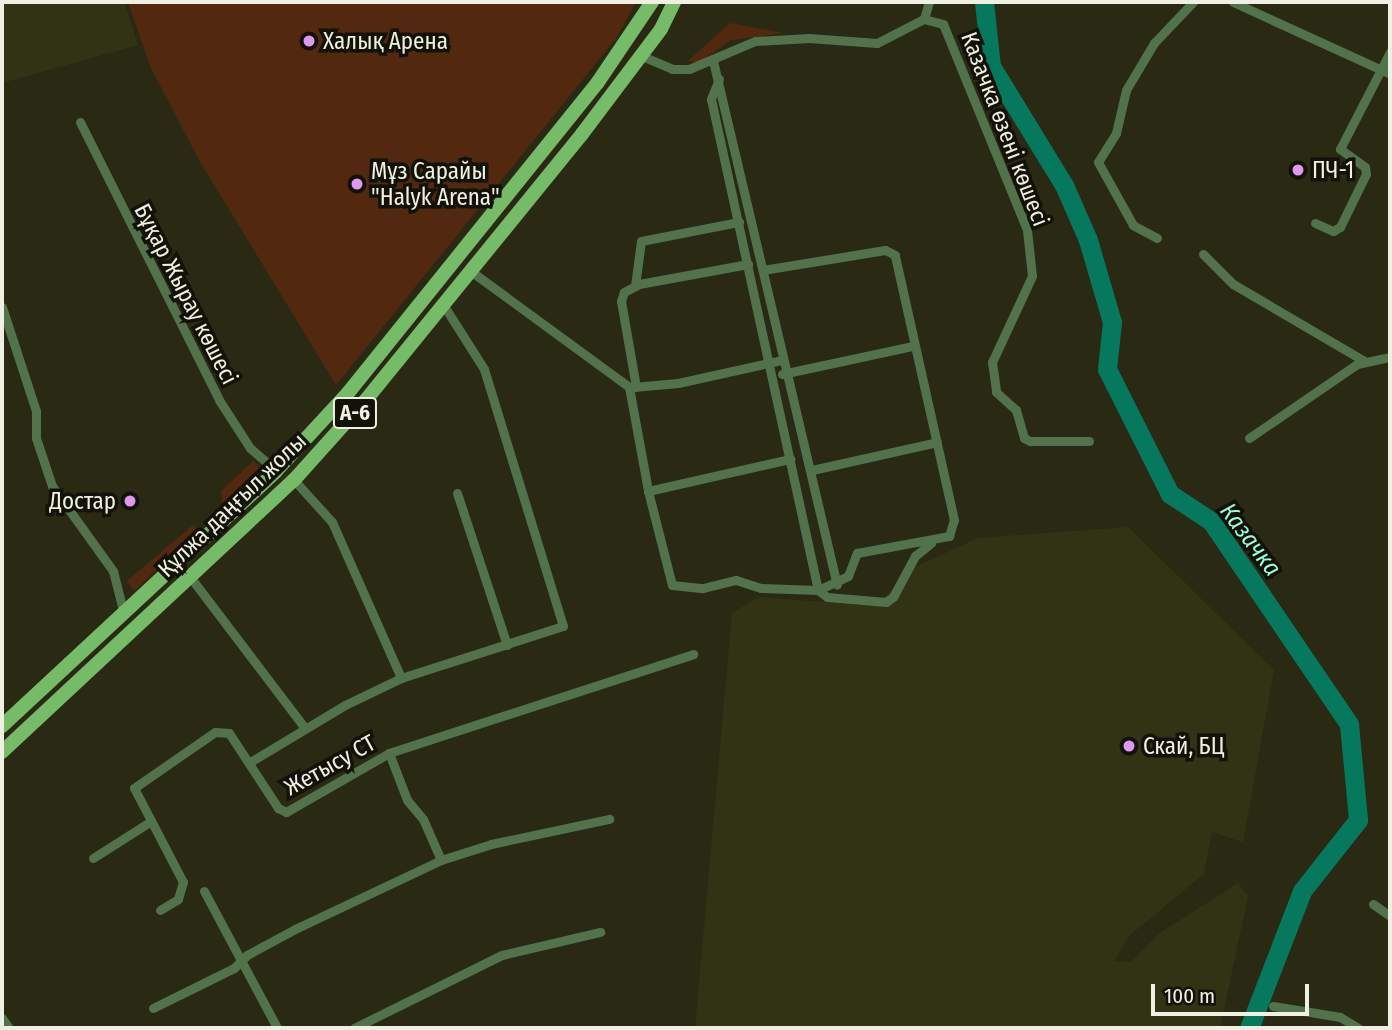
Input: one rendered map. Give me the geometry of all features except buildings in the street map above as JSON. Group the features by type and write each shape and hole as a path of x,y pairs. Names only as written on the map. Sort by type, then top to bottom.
{"main road":[{"name":"Құлжа даңғыл жолы","path":"2,726 276,471 348,393 598,82 652,2"},
{"name":"Құлжа даңғыл жолы","path":"2,752 294,481 472,272 642,56 674,2"}],"street":[{"path":"642,56 672,69 689,69 755,41 809,38 877,43 924,19 929,2"},
{"path":"1157,238 1133,225 1098,162 1116,133 1133,78 1154,43 1193,2"},
{"path":"1233,2 1386,72"},
{"name":"Казачка өзені көшесі","path":"924,19 943,24 1027,230 1032,276 992,362 996,392 1016,410 1024,438 1030,441 1089,441"},
{"path":"1315,223 1333,231 1340,227 1366,174 1354,158 1342,152 1344,141 1386,72 1390,52"},
{"path":"713,61 785,374 812,470 837,585"},
{"path":"719,79 711,99 818,590 827,597 886,602 893,597 915,556 935,540 954,530 895,256 890,251 763,270"},
{"name":"Бұқар Жырау көшесі","path":"80,122 219,400 250,448 276,471"},
{"path":"635,286 636,252 641,241 739,222"},
{"path":"1203,254 1233,284 1364,361"},
{"path":"748,264 635,286 625,291 621,301 648,491 673,585 703,588 736,580 761,588 818,590 837,585 848,576 857,553 935,540"},
{"path":"472,272 632,387 678,383 782,360"},
{"path":"250,762 304,727 401,678 563,625 484,369 444,306"},
{"path":"2,307 36,411 36,438 52,486 113,571 124,614"},
{"path":"771,376 914,346"},
{"path":"1249,438 1364,361 1390,357"},
{"path":"812,470 937,442"},
{"path":"648,491 790,459"},
{"path":"294,481 332,522 401,678"},
{"path":"457,493 507,645"},
{"path":"191,578 304,727"},
{"name":"Жетысу СТ","path":"160,910 178,899 183,882 136,794 138,781 215,732 229,733 278,808 286,811 389,753 693,654"},
{"path":"389,753 407,800 423,819 441,860"},
{"path":"153,1008 244,960 295,929 441,860 491,844 608,819"},
{"path":"93,858 151,821"},
{"path":"204,891 244,960 277,1028"},
{"path":"1373,904 1390,916"},
{"path":"354,1028 502,955 600,932"},
{"path":"1273,1006 1340,1017 1358,1028"},
{"path":"2,1018 9,1028"}],"shaded area":[{"path":"2,2 124,2 138,45 2,83"},
{"name":"Мұз Сарайы \"Halyk Arena\"","path":"128,2 636,2 617,37 336,385 199,160 150,66"},
{"path":"730,23 783,33 731,40 698,63 688,61"},
{"path":"253,461 262,470 223,507 221,491"},
{"path":"193,525 197,531 134,591 127,581"},
{"path":"1128,527 1274,670 1243,842 1212,832 1204,874 1130,935 1114,961 1131,962 1160,933 1238,883 1248,896 1220,1028 695,1028 732,613 758,597 875,606 915,567 978,538"}],"waterway":[{"name":"Казачка","path":"984,2 991,66 1064,185 1088,240 1112,322 1107,369 1170,494 1211,521 1349,724 1358,820 1302,891 1249,1028"}],"place":[{"name":"Халық Арена","path":"309,41"},
{"name":"ПЧ-1","path":"1298,170"},
{"name":"Мұз Сарайы \"Halyk Arena\"","path":"357,184"},
{"name":"Достар","path":"130,501"},
{"name":"Скай, БЦ","path":"1129,746"}]}
